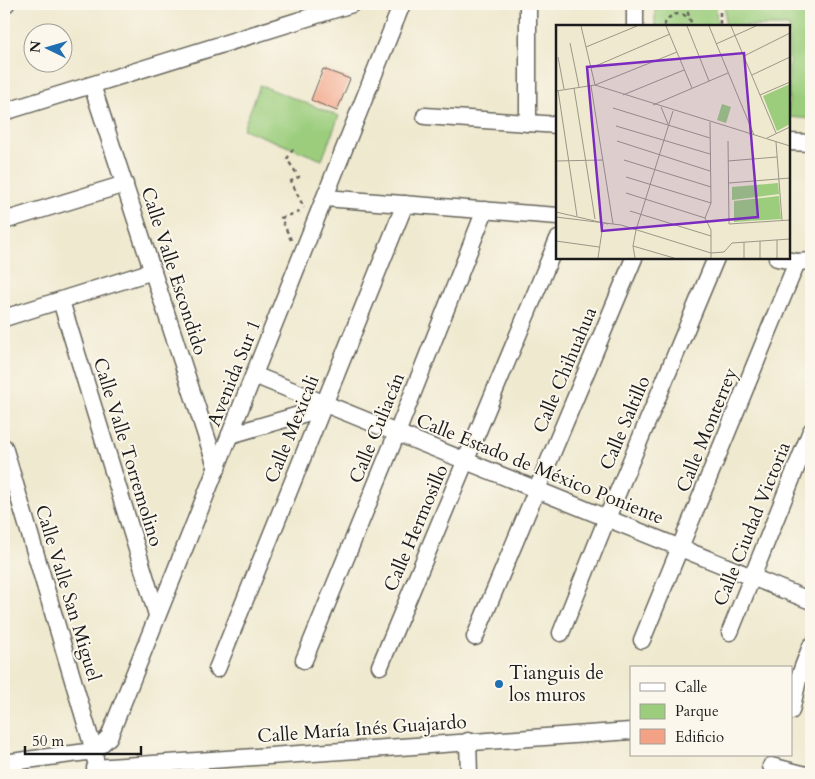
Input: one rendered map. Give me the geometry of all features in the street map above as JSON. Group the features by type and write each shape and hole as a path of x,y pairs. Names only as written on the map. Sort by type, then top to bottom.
{"street":[{"path":"4,112 352,4"},
{"name":"Avenida Sur 1","path":"94,751 109,738 402,4"},
{"path":"528,4 528,123"},
{"path":"635,4 635,25"},
{"name":"Calle Valle Escondido","path":"92,85 217,469"},
{"path":"426,116 556,125"},
{"path":"790,142 811,143"},
{"path":"4,221 125,184"},
{"path":"325,198 556,216"},
{"name":"Calle Mexicali","path":"217,669 405,204"},
{"name":"Calle Culiacán","path":"304,660 398,433 485,210"},
{"name":"Calle Hermosillo","path":"380,666 556,244"},
{"name":"Calle Chihuahua","path":"475,637 634,259"},
{"name":"Calle Saltillo","path":"560,633 716,259"},
{"path":"784,259 804,262"},
{"name":"Calle Monterrey","path":"642,640 804,262"},
{"path":"4,318 153,270"},
{"name":"Calle Valle Torremolino","path":"61,301 157,615"},
{"name":"Calle Estado de México Poniente","path":"254,375 811,601"},
{"path":"230,436 306,413 324,403"},
{"name":"Calle Ciudad Victoria","path":"730,632 811,431"},
{"name":"Calle Valle San Miguel","path":"4,447 94,751 95,771"},
{"path":"792,707 798,680 811,646"},
{"name":"Calle María Inés Guajardo","path":"95,771 468,741 630,731"},
{"path":"468,741 469,775"},
{"path":"5,760 94,751"},
{"path":"772,765 788,767 806,775"}],"path":[{"path":"688,4 687,9 692,25"},
{"path":"720,4 720,25"},
{"path":"664,25 668,18 676,14 689,18"},
{"path":"292,242 281,218 305,210 291,181 299,177 287,159 293,149"}],"green space":[{"path":"655,4 716,4 717,25 655,25"},
{"path":"725,4 811,4 811,119 790,117 790,25 725,25"},
{"path":"260,85 339,116 322,160 243,129"}],"building":[{"path":"323,69 350,79 337,111 311,100"}],"place":[{"name":"Tianguis de los muros","path":"499,684"}]}
